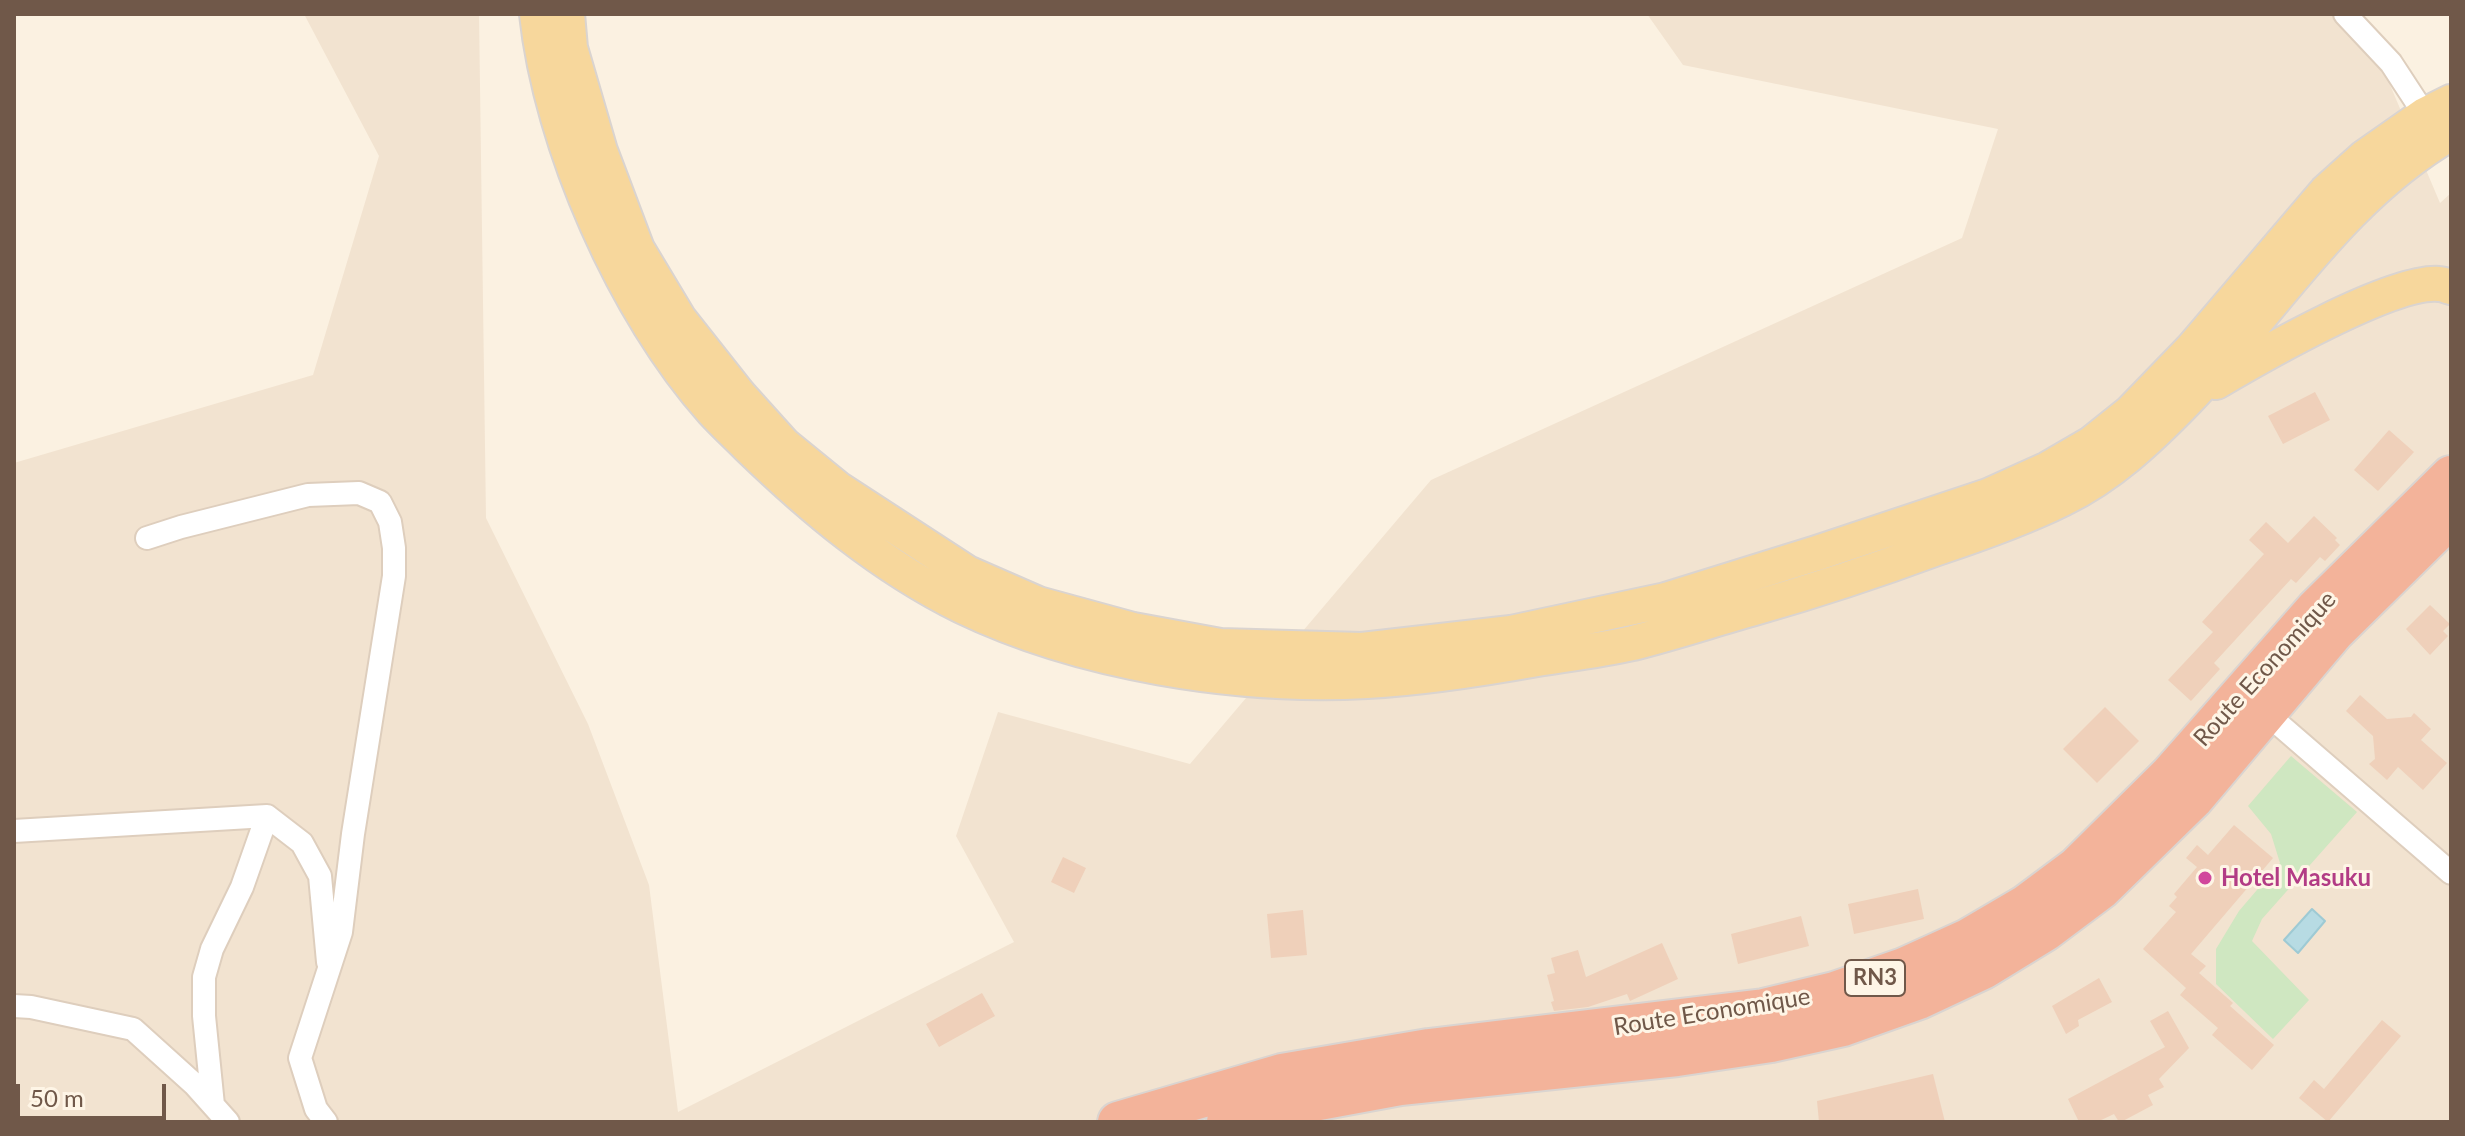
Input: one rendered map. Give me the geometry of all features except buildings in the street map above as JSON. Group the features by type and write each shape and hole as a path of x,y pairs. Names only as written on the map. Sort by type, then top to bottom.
{"highway":[{"name":"Route Economique","path":"1125,1121 1282,1074 1432,1065 1764,1009 1835,992 1904,968 1968,939 2026,905 2077,867 2170,775 2254,702 2316,609 2450,486"},
{"name":"Route Economique","path":"1251,1118 1400,1085 1432,1065"}],"main road":[{"path":"537,14 549,83 567,144 617,268 661,343 712,410 770,468 827,519 894,568 963,606 1033,634 1129,661 1230,677 1365,681 1460,672 1628,644 1833,585 1979,533 2062,499 2092,482 2214,383 2362,305 2412,287 2439,284 2451,287"},
{"path":"567,14 570,48 600,151 637,249 679,319 739,395 784,445 838,489 967,573 1038,604 1133,630 1220,646 1362,650 1511,633 1666,600 1988,496 2048,469 2091,444 2131,412 2192,349 2326,192 2365,157 2442,117"},
{"path":"2152,436 2217,368 2306,260 2359,204 2394,173 2442,117"}],"street":[{"path":"2345,14 2442,117"},
{"path":"147,538 308,495 359,493 380,502 390,522 394,576 353,834 341,932 300,1058 316,1109 326,1122"},
{"path":"2254,702 2451,873"},
{"path":"14,831 267,816 302,843 320,876 328,971"},
{"path":"221,1114 204,1016 204,977 212,949 242,887 267,816"},
{"path":"14,1006 133,1029 194,1084 221,1114"}],"shaded area":[{"path":"304,14 479,14 486,518 588,724 649,885 678,1112 1014,942 956,836 998,712 1190,764 1431,480 1962,238 1998,129 1683,65 1647,14 2360,14 2440,203 2451,193 2451,1122 14,1122 14,463 313,375 379,156"}],"green space":[{"path":"2291,756 2357,812 2262,919 2252,941 2309,1000 2273,1039 2216,984 2216,949 2239,911 2280,863 2271,834 2248,806"}],"water":[{"path":"2312,909 2325,921 2298,953 2284,940"}],"place":[{"name":"Hotel Masuku","path":"2205,878"}]}
